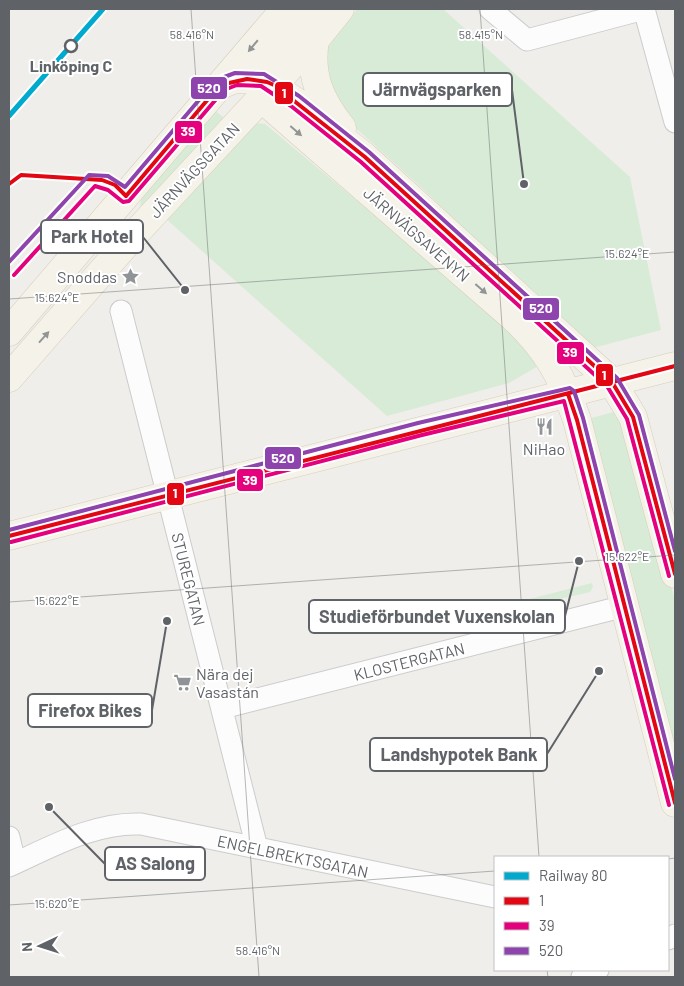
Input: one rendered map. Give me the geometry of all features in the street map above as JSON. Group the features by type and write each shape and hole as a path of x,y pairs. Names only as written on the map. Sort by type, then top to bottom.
{"main road":[{"name":"JÄRNVÄGSGATAN","path":"9,332 285,9"},
{"name":"JÄRNVÄGSGATAN","path":"267,87 274,54 312,9"},
{"name":"JÄRNVÄGSGATAN","path":"9,378 132,237 267,87 315,40 340,9"},
{"name":"JÄRNVÄGSAVENYN","path":"315,40 312,56 316,84 334,117 365,157"},
{"path":"220,85 236,79 267,87"},
{"name":"JÄRNVÄGSAVENYN","path":"267,87 365,157 612,382 634,417 675,574"},
{"name":"JÄRNVÄGSAVENYN","path":"267,87 272,111 537,340 553,364 568,394 577,420 675,803"},
{"path":"9,536 675,366"}],"street":[{"path":"490,9 527,40 644,9 675,122"},
{"name":"STUREGATAN","path":"121,310 257,848"},
{"name":"KLOSTERGATAN","path":"222,708 625,606"},
{"name":"ENGELBREKTSGATAN","path":"12,865 84,833 118,824 141,824 494,897"},
{"path":"9,837 12,865"},
{"path":"582,977 596,971"}],"green space":[{"path":"357,9 443,9 630,177 661,330 589,349 424,190 349,122 338,107 324,60 325,51"},
{"path":"213,109 228,121 140,211 141,195"},
{"path":"253,123 265,124 513,331 540,365 509,383 387,416 165,218"},
{"path":"625,409 675,601 675,771 584,420"},
{"path":"592,583 593,587 590,592 507,611 506,605"}],"rail line":[{"name":"80","path":"9,116 103,9"}],"transit line":[{"name":"520","path":"9,262 89,175 108,176 125,187 216,80 235,73 264,74 299,96 369,152 617,378 639,415 675,551"},
{"name":"1","path":"126,196 220,85 247,79 274,85 365,157 612,382 633,417 675,574"},
{"name":"39","path":"14,275 95,186 108,190 123,202 129,201 224,90 237,85 261,86 291,106 361,162 607,386 627,419 669,576"},
{"name":"1","path":"9,184 21,175 102,180 115,185 126,196"},
{"name":"1","path":"9,536 675,366"},
{"name":"520","path":"9,530 418,423 570,388 574,391 583,418 675,779"},
{"name":"1","path":"568,394 577,420 675,803"},
{"name":"39","path":"11,542 422,435 564,401 669,805"}],"place":[{"name":"Linköping C","path":"71,46"},
{"name":"Järnvägsparken","path":"524,184"},
{"name":"Snoddas","path":"131,276"},
{"name":"Park Hotel","path":"185,290"},
{"name":"NiHao","path":"544,427"},
{"name":"Studieförbundet Vuxenskolan","path":"579,561"},
{"name":"Firefox Bikes","path":"167,621"},
{"name":"Landshypotek Bank","path":"599,671"},
{"name":"Nära dej Vasastán","path":"182,682"},
{"name":"AS Salong","path":"49,807"}]}
